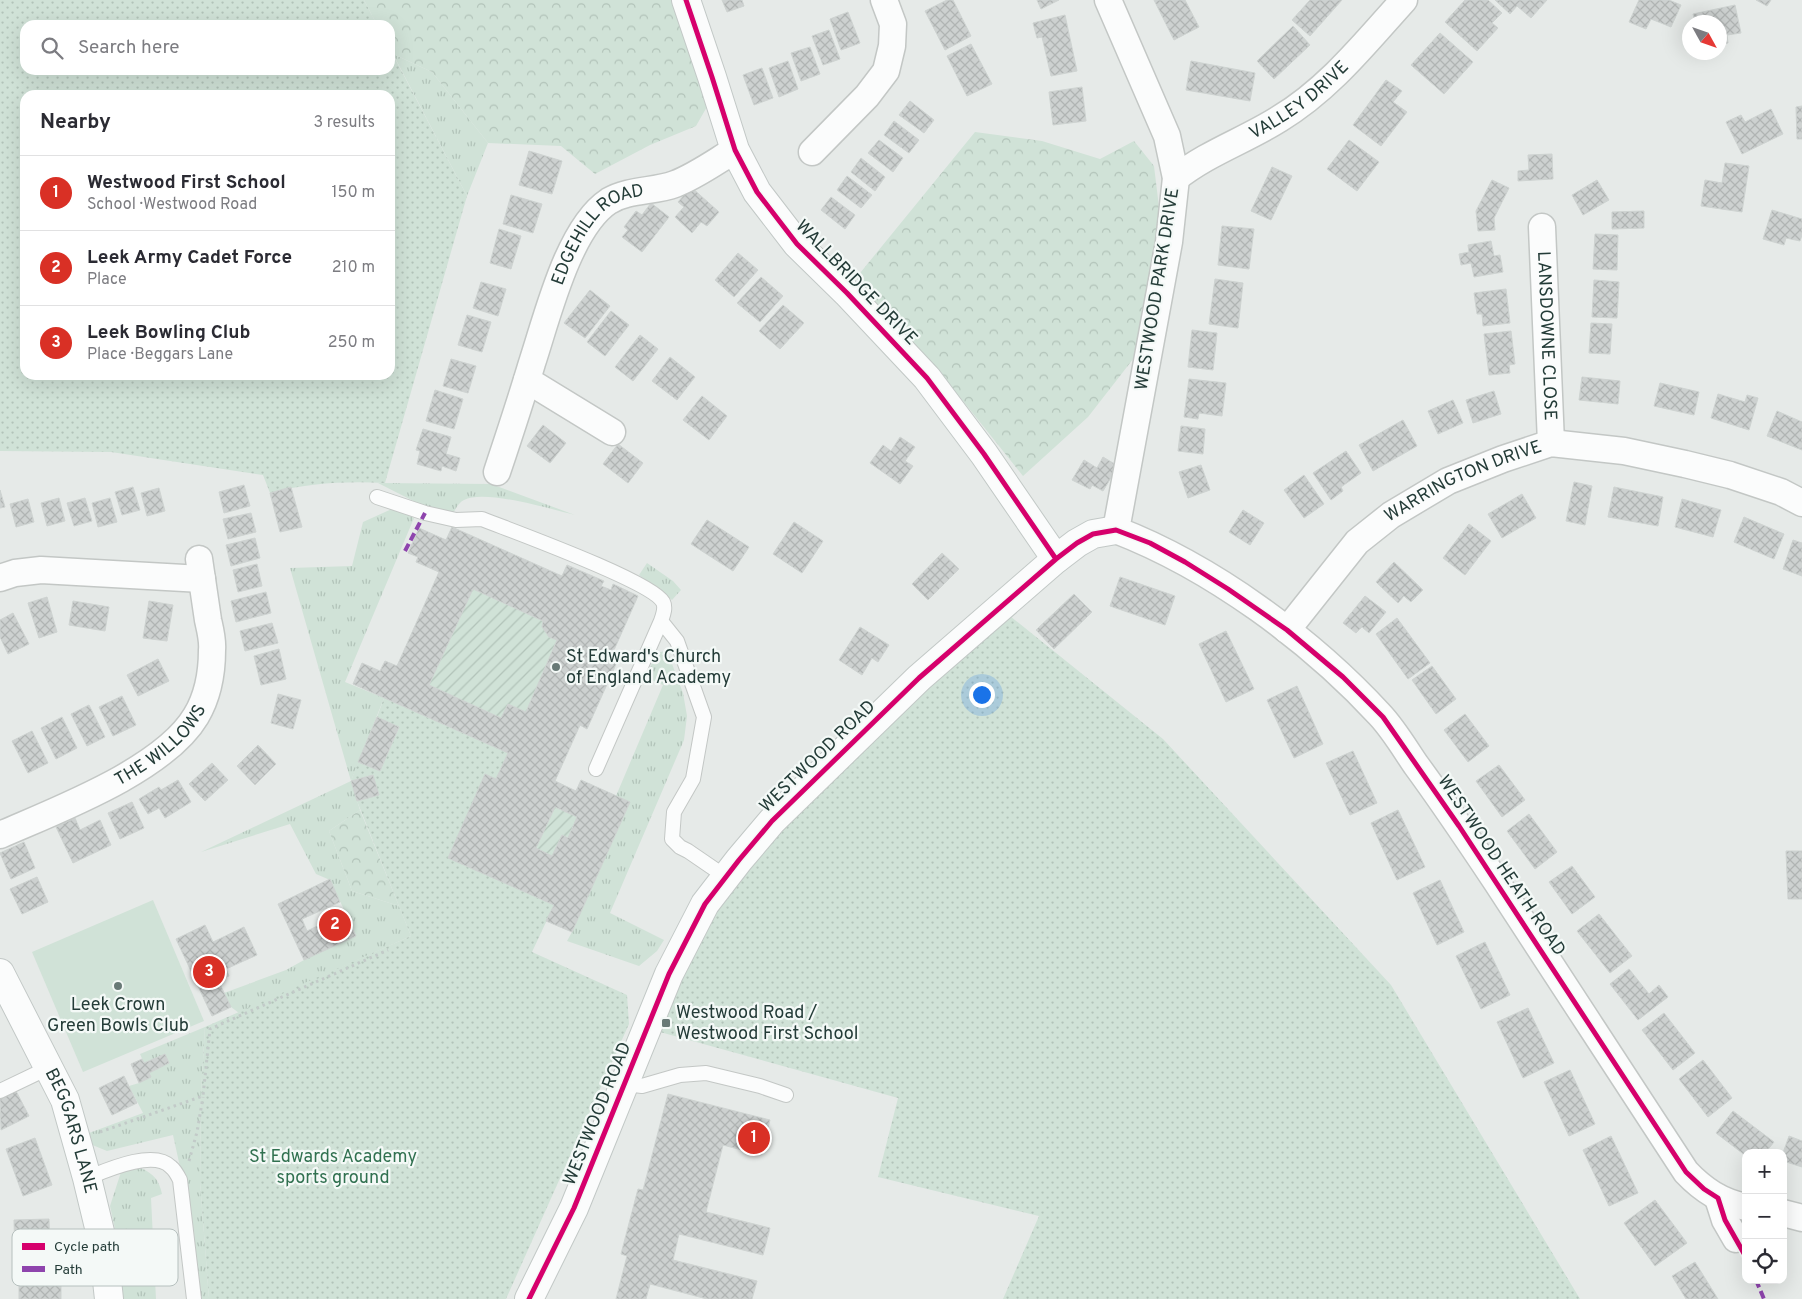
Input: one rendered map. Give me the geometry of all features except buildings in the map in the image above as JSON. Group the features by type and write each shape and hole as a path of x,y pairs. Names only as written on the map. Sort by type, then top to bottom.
{"street":[{"name":"WALLBRIDGE DRIVE","path":"686,0 734,150 757,192 797,244 847,293 927,378 984,454 1056,559"},
{"path":"812,152 867,96 886,71 892,46 893,24 884,0"},
{"name":"WESTWOOD PARK DRIVE","path":"1108,0 1168,136 1176,178 1169,242 1116,530"},
{"name":"VALLEY DRIVE","path":"1176,178 1191,166 1280,119 1310,97 1338,73 1404,0"},
{"name":"EDGEHILL ROAD","path":"497,472 556,288 584,227 596,212 610,201 629,193 675,184 696,174 734,150"},
{"name":"LANSDOWNE CLOSE","path":"1542,227 1551,443"},
{"path":"527,380 612,432"},
{"name":"WARRINGTON DRIVE","path":"1287,630 1357,542 1391,516 1448,481 1503,459 1551,443 1624,451 1685,464 1739,478 1781,492 1802,503"},
{"name":"WESTWOOD ROAD","path":"529,1299 574,1208 626,1084 669,974 705,904 772,821 919,678 1077,543 1093,534 1116,530"},
{"name":"WESTWOOD HEATH ROAD","path":"1116,530 1150,543 1185,562 1287,630 1343,676 1382,717 1459,826 1686,1172 1704,1189 1718,1198"},
{"name":"THE WILLOWS","path":"0,578 41,570 201,569 212,648 210,675 205,697 196,716 179,738 152,759 75,802 0,835"},
{"name":"BEGGARS LANE","path":"0,973 65,1100 99,1229"},
{"path":"1718,1198 1742,1205"},
{"path":"1718,1198 1725,1220 1736,1239"},
{"path":"1787,1214 1802,1218"},
{"name":"BEGGARS LANE","path":"108,1286 109,1299"}],"lane":[{"path":"377,497 425,513 456,520 482,520 630,579 663,602 665,609 661,621 596,769"},
{"path":"661,621 677,641 704,717 693,779 674,812 672,839 680,847 726,877"},
{"path":"0,1091 48,1068"},
{"path":"626,1084 642,1086 680,1075 706,1073 760,1086 786,1095"},
{"path":"87,1178 119,1166 152,1159 170,1165 180,1180 194,1299"}],"path":[{"path":"176,1173 190,1161 203,1096 210,1029 388,950"},
{"path":"98,1133 203,1096"}],"green space":[{"path":"0,0 364,0 374,20 20,20 20,75 395,75 395,59 467,196 385,483 327,484 298,487 270,493 263,475 111,452 0,451"},
{"path":"364,0 671,0 708,105 696,126 650,145 595,174 561,146 488,143 432,72 395,55 395,20 374,20"},
{"path":"395,55 432,72 488,143 467,196"},
{"path":"975,132 1042,141 1100,159 1134,141 1154,166 1159,207 1156,263 1144,345 1088,417 1023,476 963,401 899,333 856,278"},
{"path":"378,483 491,484 575,515 502,498 474,497 462,501 452,515 435,512"},
{"path":"394,508 414,518 345,682 384,698 351,781 290,568 352,566 363,522"},
{"path":"647,563 673,581 681,590 672,600 639,575"},
{"path":"473,589 543,621 549,637 557,640 526,712 508,704 501,718 429,685"},
{"path":"1000,608 1163,739 1391,985 1580,1299 1003,1299 1039,1216 878,1177 898,1098 660,1032 726,877"},
{"path":"665,651 669,656 683,693 687,716 684,740 610,913 664,940 657,951 639,966 567,941 630,802 616,796 663,685 645,677 657,653"},
{"name":"St Edwards Academy sports ground","path":"384,698 508,753 496,779 554,905 532,952 627,995 629,1024 506,1299 209,1299 200,1182 201,1093 205,1027 411,936 357,801 379,795 373,775 351,781 358,762 380,771 399,728 377,717"},
{"path":"351,781 360,810 329,831 352,891 399,906 411,936 239,1013 231,1007 224,993 286,970 356,935 330,880 316,874 290,824 201,852"},
{"path":"555,807 577,817 568,838 562,835 552,856 536,848"},
{"path":"360,810 399,906 352,891 329,831"},
{"name":"Leek Crown Green Bowls Club","path":"153,900 204,1021 83,1072 32,952"},
{"path":"205,1027 201,1093 200,1182 209,1299 199,1299 194,1231 173,1135 107,1151 90,1144 89,1133 143,1113 129,1086 139,1083 149,1073 169,1063 165,1054 144,1063 140,1054"},
{"path":"141,1168 155,1178 159,1185 162,1194 151,1198 153,1229 115,1229 110,1206 121,1172"},
{"path":"120,1286 155,1286 156,1299 120,1299"}],"marked path":[{"path":"405,551 425,513"},
{"path":"1758,1284 1764,1299"}],"cycle path":[{"path":"686,0 735,150 757,192 797,244 847,293 927,378 984,454 1056,559"},
{"path":"529,1299 574,1208 669,974 705,904 772,821 919,678 1077,543 1093,534 1116,530 1150,543 1185,562 1287,630 1343,677 1383,717 1459,826 1686,1172 1704,1189 1718,1198 1725,1220 1742,1250"}],"place":[{"name":"St Edward's Church of England Academy","path":"556,667"},
{"name":"Leek Army Cadet Force","path":"335,925"},
{"name":"Leek Bowling Club","path":"209,972"},
{"name":"Leek Crown Green Bowls Club","path":"118,986"},
{"name":"Westwood Road / Westwood First School","path":"666,1023"},
{"name":"Westwood First School","path":"754,1138"}]}
